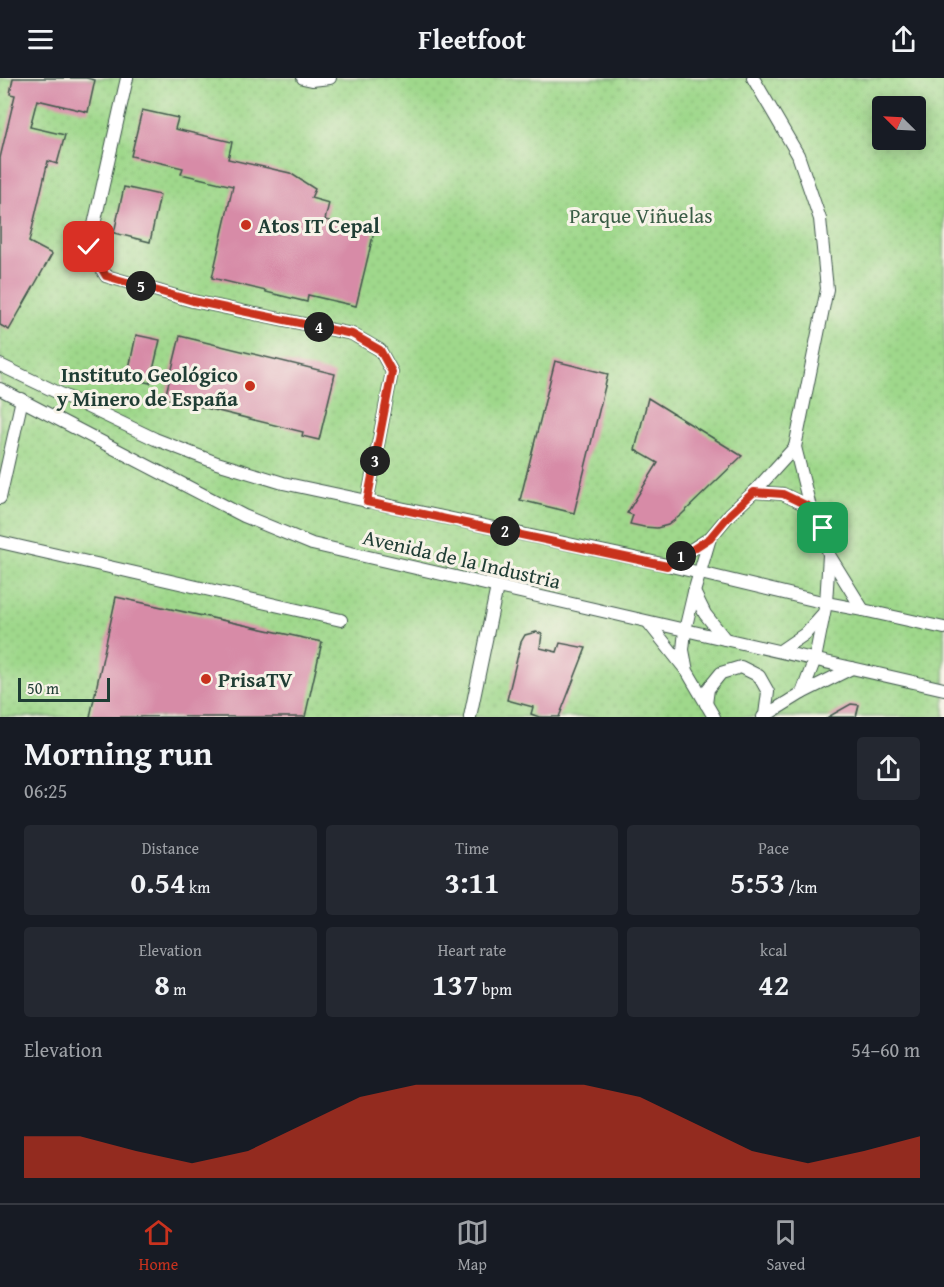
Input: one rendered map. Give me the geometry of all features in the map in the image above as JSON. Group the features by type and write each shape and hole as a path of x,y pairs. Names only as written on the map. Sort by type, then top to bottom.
{"street":[{"path":"127,78 89,247 106,276 193,301 352,334 380,350 392,372 367,502"},
{"path":"303,78 312,80 330,78"},
{"path":"753,78 798,154 820,219 827,289 795,447 810,507 823,528 829,555 825,608 815,659 802,693"},
{"name":"Avenida de la Industria","path":"0,365 155,439 217,463 283,483 700,573 825,608 863,610 944,628"},
{"name":"Avenida de la Industria","path":"0,389 244,516 312,544 944,688"},
{"path":"0,498 22,399"},
{"path":"667,566 710,538 795,447"},
{"path":"754,492 783,494 810,507"},
{"path":"687,671 683,650 685,630 710,538"},
{"path":"0,542 341,620"},
{"path":"829,555 863,610"},
{"path":"470,717 497,587"},
{"path":"694,592 705,614 725,639"},
{"path":"780,651 805,634 825,608"},
{"path":"648,622 687,671 714,717"},
{"path":"706,704 708,689 722,673 741,667 759,676 768,692 764,716"},
{"path":"764,716 802,693 852,668"}],"green space":[{"name":"Parque Viñuelas","path":"0,78 944,78 944,717 0,717"}],"building":[{"path":"13,78 95,80 88,112 37,100 30,127 65,135 57,164 48,161 29,242 52,254 9,330 0,325 0,158 15,95 10,94"},
{"path":"142,110 178,118 175,129 232,142 228,159 290,173 315,189 311,198 329,203 325,220 374,232 356,306 308,295 307,302 212,278 233,186 181,174 183,168 131,156"},
{"path":"124,187 160,195 150,242 114,233"},
{"path":"136,335 160,340 150,383 127,378"},
{"name":"Instituto Geológico y Minero de España","path":"180,336 335,374 319,440 302,436 303,432 165,398"},
{"path":"555,361 608,374 574,513 520,500"},
{"path":"648,398 742,456 681,515 668,525 657,528 630,524 633,515 627,513 658,463 635,450"},
{"name":"PrisaTV","path":"116,597 322,642 305,717 90,717"},
{"path":"536,632 542,634 540,648 557,652 560,643 586,648 559,717 539,717 531,714 533,707 507,700 521,642 525,635"},
{"path":"851,704 859,705 856,717 828,717"}],"place":[{"name":"Atos IT Cepal","path":"246,225"},
{"name":"Instituto Geológico y Minero de España","path":"250,386"},
{"name":"PrisaTV","path":"206,679"}],"route":[{"path":"89,247 106,276 193,301 352,334 380,350 392,372 367,502 667,566 710,538 730,514 754,492 783,494 810,507 823,528"}]}
